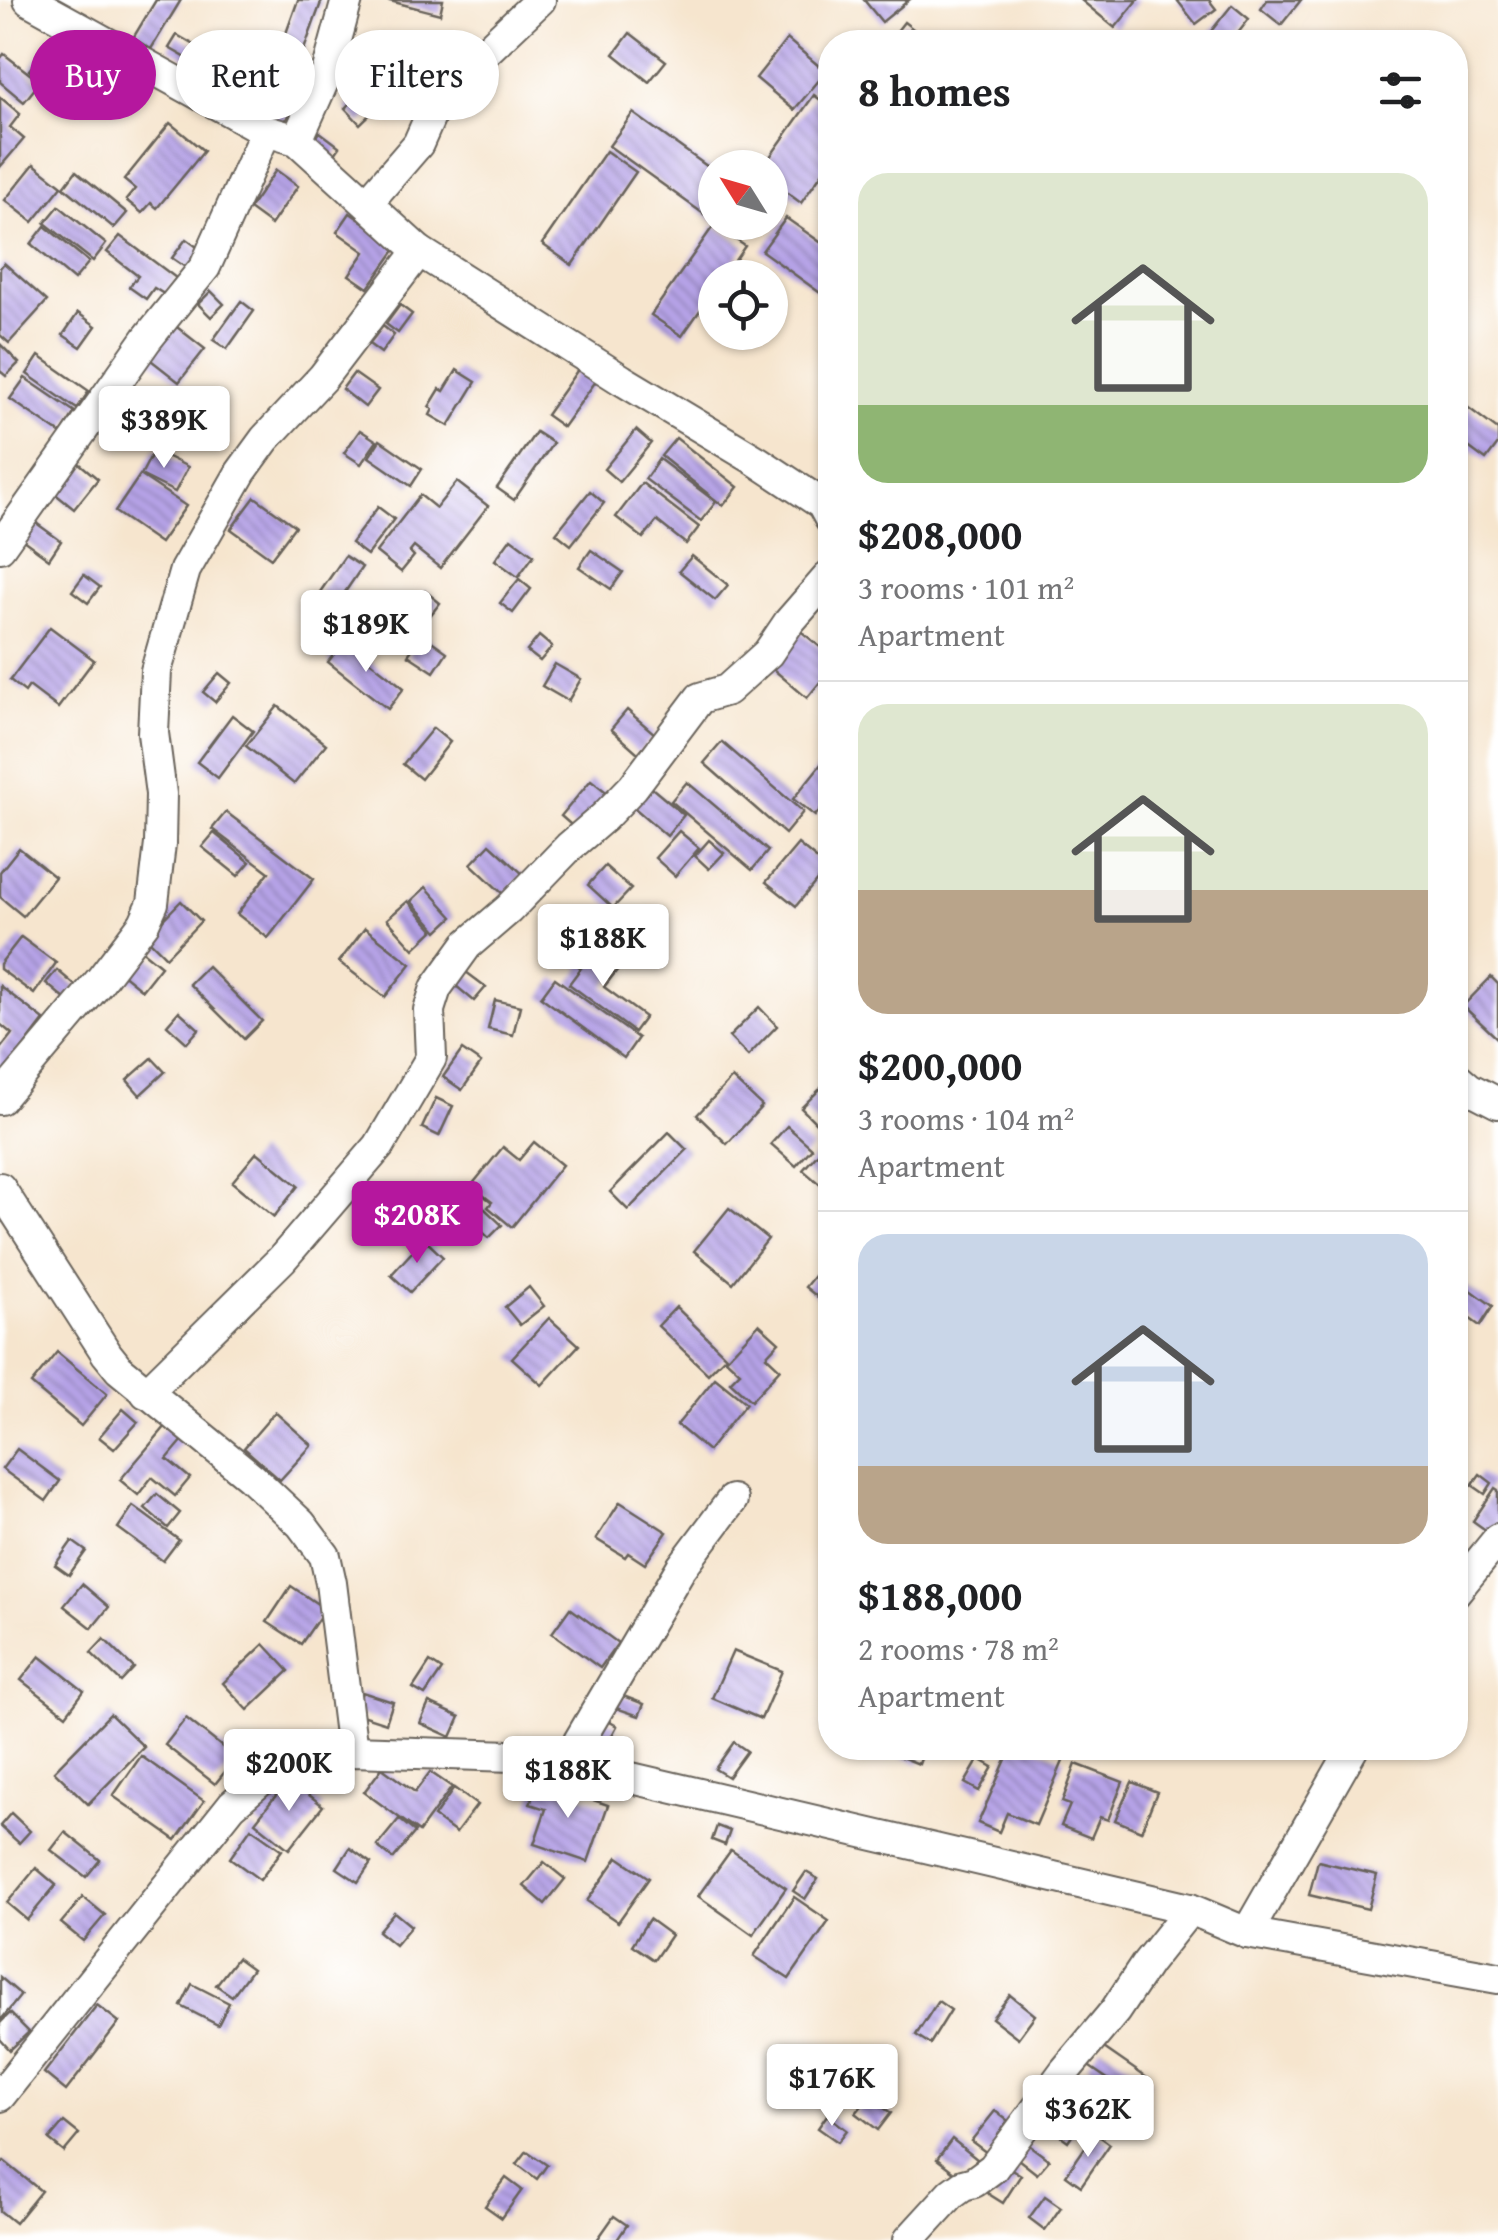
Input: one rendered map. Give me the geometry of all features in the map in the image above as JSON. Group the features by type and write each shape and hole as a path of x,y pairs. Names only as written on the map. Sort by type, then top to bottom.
{"street":[{"path":"29,0 266,131 297,140 419,251 818,501"},
{"path":"297,140 327,73 347,0"},
{"path":"367,203 418,144 446,89 540,0"},
{"path":"0,547 146,339 205,267 266,131"},
{"path":"0,1099 99,982 144,923 154,903 161,794 154,733 156,671 185,570 241,472 265,439 324,378 419,251"},
{"path":"146,1393 282,1259 379,1146 430,1058 429,1010 436,988 467,945 509,910 633,787 700,698 727,690 768,653 788,622 818,588"},
{"path":"1468,1087 1498,1103"},
{"path":"0,1188 119,1369 251,1477 316,1540 325,1556 352,1750"},
{"path":"572,1764 579,1741 681,1568 732,1500"},
{"path":"1468,1576 1498,1539"},
{"path":"0,2096 232,1804 266,1776 307,1757 352,1750 542,1757 1190,1908 1247,1933 1498,1978"},
{"path":"1247,1933 1347,1760"},
{"path":"909,2240 952,2193 993,2168 1064,2072 1116,2011 1190,1908"}],"building":[{"path":"156,0 181,0 156,41 156,30 138,30"},
{"path":"298,0 322,0 311,30 287,30"},
{"path":"386,0 443,0 440,14"},
{"path":"864,0 909,0 882,22"},
{"path":"1081,0 1138,0 1115,28"},
{"path":"1177,0 1209,0 1216,9 1196,24"},
{"path":"1267,0 1301,0 1281,25 1261,9"},
{"path":"1232,5 1249,19 1240,30 1212,30"},
{"path":"904,22 914,30 898,30"},
{"path":"630,33 666,61 649,82 614,54"},
{"path":"787,39 818,65 818,82 794,110 756,78"},
{"path":"4,54 30,74 30,94 24,102 0,82 0,59"},
{"path":"814,95 818,98 818,179 801,203 788,193 788,150 775,150"},
{"path":"0,97 20,114 10,127 24,139 0,167"},
{"path":"633,113 698,160 698,210 609,146"},
{"path":"262,120 286,120 280,130"},
{"path":"170,123 204,151 157,208 151,203 142,213 126,200 135,189 124,180"},
{"path":"320,132 340,147 328,164 308,149"},
{"path":"606,151 636,172 572,265 542,244"},
{"path":"34,164 62,186 33,222 5,200"},
{"path":"276,170 298,186 271,225 249,209"},
{"path":"76,171 127,213 114,228 64,187"},
{"path":"59,206 106,244 93,261 45,223"},
{"path":"350,213 398,246 368,288 349,275 365,252 337,232"},
{"path":"788,219 818,241 818,291 788,270 788,260 774,260 762,251 770,240 788,240"},
{"path":"45,226 89,262 74,280 31,244"},
{"path":"120,236 176,278 164,294 154,288 146,299 129,287 138,276 107,252"},
{"path":"186,239 204,252 191,271 172,258"},
{"path":"704,240 736,240 745,246 735,260 698,260 698,313 682,336 651,315"},
{"path":"4,263 47,301 9,343 0,335 0,268"},
{"path":"211,291 224,304 211,317 198,304"},
{"path":"241,301 254,311 227,349 213,340"},
{"path":"400,305 412,314 398,333 386,324"},
{"path":"78,313 96,326 81,347 63,335"},
{"path":"173,324 205,349 179,382 147,357"},
{"path":"383,326 394,335 381,353 369,344"},
{"path":"0,344 19,363 6,376 0,371"},
{"path":"39,356 89,391 77,409 27,374"},
{"path":"579,368 596,381 563,427 546,415"},
{"path":"457,370 476,382 449,426 430,415 433,409 429,407"},
{"path":"354,373 378,390 365,407 342,389"},
{"path":"25,378 75,412 61,434 10,399"},
{"path":"1468,408 1498,430 1498,444 1486,460 1468,447"},
{"path":"360,430 377,441 361,464 344,453"},
{"path":"636,430 651,443 619,482 604,469"},
{"path":"536,432 553,443 514,500 497,488"},
{"path":"676,438 738,487 723,506 661,456"},
{"path":"380,440 422,469 411,486 369,457"},
{"path":"154,450 188,467 175,492 141,475"},
{"path":"73,458 98,479 74,509 48,488"},
{"path":"659,459 716,502 701,521 645,479"},
{"path":"140,475 186,506 160,543 115,512"},
{"path":"457,482 488,506 440,568 414,547 410,552 414,556 401,572 376,552 420,495 436,508"},
{"path":"642,483 699,527 686,544 657,521 643,538 616,517"},
{"path":"590,491 604,503 571,545 556,533"},
{"path":"255,497 295,526 271,558 231,529"},
{"path":"378,507 394,519 367,555 351,543"},
{"path":"32,520 61,541 49,559 19,537"},
{"path":"511,538 534,555 518,577 495,560"},
{"path":"591,550 623,572 611,589 579,567"},
{"path":"345,556 362,567 337,604 320,592"},
{"path":"692,556 728,585 715,600 679,571"},
{"path":"84,575 100,587 88,603 72,591"},
{"path":"519,579 531,589 513,613 500,603"},
{"path":"425,591 440,603 429,617 413,605"},
{"path":"50,627 94,660 58,708 29,686 25,692 10,680"},
{"path":"797,628 818,645 818,685 807,698 767,664"},
{"path":"423,635 447,652 434,672 408,655"},
{"path":"539,636 552,647 540,661 527,651"},
{"path":"344,641 404,688 388,709 328,662"},
{"path":"555,664 581,679 568,701 542,686"},
{"path":"219,673 231,683 215,702 203,692"},
{"path":"278,706 326,744 294,784 246,746"},
{"path":"627,710 655,734 638,753 611,729"},
{"path":"232,715 253,731 218,778 197,762"},
{"path":"433,728 450,742 421,779 403,764"},
{"path":"722,742 803,812 785,834 704,763"},
{"path":"818,768 815,816 793,799"},
{"path":"591,780 610,795 579,832 561,816"},
{"path":"687,782 768,851 752,870 671,801"},
{"path":"647,784 684,815 667,836 630,804"},
{"path":"226,812 314,879 268,938 237,914 269,872 212,829"},
{"path":"679,831 699,848 675,876 655,858"},
{"path":"214,833 250,862 238,876 202,847"},
{"path":"709,840 724,853 709,869 695,856"},
{"path":"490,844 524,875 504,895 471,864"},
{"path":"798,844 818,861 818,879 796,906 766,882"},
{"path":"19,848 55,877 23,916 0,897 0,872"},
{"path":"605,866 631,889 613,908 588,885"},
{"path":"426,887 453,917 438,931 411,901"},
{"path":"181,901 201,921 166,957 146,937"},
{"path":"408,901 434,930 414,949 387,919"},
{"path":"365,928 411,964 385,997 339,962"},
{"path":"21,937 56,963 34,994 0,969"},
{"path":"590,947 618,969 604,987 645,1017 634,1032 569,984 581,968 576,964"},
{"path":"140,949 161,966 142,990 121,973"},
{"path":"207,966 262,1021 244,1039 189,984"},
{"path":"57,970 77,987 66,1000 46,983"},
{"path":"466,972 486,987 474,1001 455,985"},
{"path":"1491,977 1498,984 1498,1039 1468,1011 1468,1001"},
{"path":"555,978 638,1038 624,1058 541,997"},
{"path":"0,986 44,1020 0,1078 0,1049 12,1034 0,1024"},
{"path":"495,1000 520,1006 513,1035 488,1029"},
{"path":"759,1007 777,1026 748,1056 729,1037"},
{"path":"179,1011 199,1029 187,1043 167,1025"},
{"path":"462,1050 481,1063 462,1090 443,1077"},
{"path":"152,1058 165,1072 140,1095 127,1080"},
{"path":"732,1078 762,1106 727,1144 697,1115"},
{"path":"818,1091 818,1125 801,1108"},
{"path":"436,1098 453,1106 439,1136 422,1128"},
{"path":"787,1126 812,1148 796,1166 771,1144"},
{"path":"669,1132 687,1150 628,1210 610,1192"},
{"path":"534,1142 562,1165 512,1227 488,1207 492,1202 471,1186 503,1147 519,1160"},
{"path":"257,1152 298,1186 274,1217 232,1182"},
{"path":"818,1153 818,1183 803,1170"},
{"path":"468,1193 502,1225 489,1238 455,1206"},
{"path":"729,1208 768,1239 733,1283 694,1251"},
{"path":"424,1239 443,1257 410,1292 391,1275"},
{"path":"818,1271 818,1297 805,1287"},
{"path":"529,1287 544,1306 520,1325 505,1307"},
{"path":"1468,1288 1493,1306 1480,1326 1468,1317"},
{"path":"676,1307 726,1356 708,1374 658,1326"},
{"path":"549,1318 579,1345 542,1385 512,1358"},
{"path":"759,1324 779,1342 766,1356 780,1369 751,1401 730,1382 740,1372 726,1359"},
{"path":"57,1352 107,1394 81,1426 31,1384"},
{"path":"715,1378 746,1403 708,1451 677,1425"},
{"path":"123,1409 138,1422 114,1449 99,1437"},
{"path":"275,1412 312,1445 280,1480 244,1448"},
{"path":"166,1426 183,1440 167,1459 190,1478 175,1496 152,1477 138,1495 120,1480"},
{"path":"17,1449 60,1481 46,1501 2,1469"},
{"path":"1480,1474 1492,1483 1485,1494 1472,1485"},
{"path":"1495,1488 1498,1531 1494,1536 1473,1521"},
{"path":"157,1494 180,1513 168,1528 145,1508"},
{"path":"620,1502 667,1532 645,1564 596,1539"},
{"path":"133,1506 179,1540 163,1561 118,1528"},
{"path":"72,1541 86,1551 69,1575 55,1565"},
{"path":"82,1584 109,1607 92,1628 64,1606"},
{"path":"291,1586 325,1609 301,1644 267,1622"},
{"path":"570,1608 618,1643 600,1668 552,1633"},
{"path":"104,1639 134,1668 121,1682 91,1653"},
{"path":"264,1644 289,1671 248,1710 223,1683"},
{"path":"733,1651 782,1671 761,1719 712,1698"},
{"path":"40,1656 84,1691 66,1715 21,1680"},
{"path":"430,1662 442,1670 425,1695 413,1688"},
{"path":"362,1692 393,1702 386,1723 355,1713"},
{"path":"618,1694 644,1704 639,1716 613,1707"},
{"path":"429,1703 460,1717 451,1737 420,1723"},
{"path":"110,1714 144,1747 88,1804 54,1771"},
{"path":"599,1716 617,1726 599,1759 581,1749"},
{"path":"186,1718 236,1758 215,1784 165,1745"},
{"path":"734,1742 747,1751 728,1777 715,1769"},
{"path":"141,1756 204,1801 176,1840 113,1796"},
{"path":"978,1760 993,1767 979,1791 965,1783"},
{"path":"1006,1760 1064,1760 1036,1825 1007,1813 999,1832 978,1823"},
{"path":"1076,1764 1123,1782 1108,1820 1100,1817 1091,1838 1061,1826 1070,1805 1062,1802"},
{"path":"382,1768 415,1792 430,1772 452,1787 419,1832 364,1792"},
{"path":"289,1779 323,1806 289,1849 255,1822"},
{"path":"538,1781 608,1805 588,1862 534,1844 546,1809 530,1804"},
{"path":"1132,1782 1157,1792 1141,1831 1115,1820"},
{"path":"454,1788 477,1805 456,1833 434,1817"},
{"path":"11,1813 30,1831 19,1843 0,1826"},
{"path":"399,1819 415,1832 393,1859 377,1846"},
{"path":"717,1826 730,1831 725,1845 712,1840"},
{"path":"251,1828 282,1850 260,1880 230,1858"},
{"path":"65,1832 100,1860 86,1877 51,1850"},
{"path":"350,1848 371,1863 358,1882 337,1868"},
{"path":"731,1850 786,1888 753,1935 698,1896"},
{"path":"618,1857 649,1878 618,1922 587,1901"},
{"path":"1318,1861 1377,1875 1368,1909 1309,1895"},
{"path":"544,1862 565,1879 545,1904 524,1886"},
{"path":"36,1868 56,1885 27,1920 7,1903"},
{"path":"806,1872 818,1879 805,1899 793,1891"},
{"path":"83,1897 105,1915 83,1941 61,1923"},
{"path":"794,1897 829,1921 789,1979 754,1956"},
{"path":"394,1912 411,1926 395,1945 378,1931"},
{"path":"649,1919 671,1935 654,1960 632,1945"},
{"path":"237,1958 252,1969 232,1996 216,1985"},
{"path":"0,1977 21,1995 0,2021"},
{"path":"192,1984 229,2003 218,2025 181,2006"},
{"path":"1010,1995 1035,2015 1018,2038 992,2018"},
{"path":"938,2001 951,2010 930,2044 916,2035"},
{"path":"97,2005 119,2022 66,2091 44,2073"},
{"path":"10,2013 29,2032 10,2050 0,2039 0,2023"},
{"path":"1101,2046 1150,2080 1137,2099 1087,2065"},
{"path":"825,2069 840,2082 825,2098 811,2084"},
{"path":"869,2097 891,2113 878,2130 856,2113"},
{"path":"995,2111 1015,2126 991,2156 971,2141"},
{"path":"1056,2111 1078,2126 1068,2141 1046,2125"},
{"path":"827,2115 847,2130 838,2142 818,2128"},
{"path":"64,2122 79,2134 64,2152 49,2140"},
{"path":"1095,2133 1110,2144 1081,2186 1066,2175"},
{"path":"952,2139 978,2160 963,2179 937,2159"},
{"path":"1029,2145 1049,2160 1037,2174 1018,2159"},
{"path":"527,2151 547,2165 537,2179 517,2164"},
{"path":"4,2161 41,2191 15,2223 0,2211 0,2166"},
{"path":"1002,2163 1021,2175 1003,2203 984,2191"},
{"path":"506,2178 522,2190 502,2218 485,2206"},
{"path":"1045,2196 1061,2207 1045,2230 1029,2218"},
{"path":"614,2216 627,2225 617,2240 597,2240"}]}
